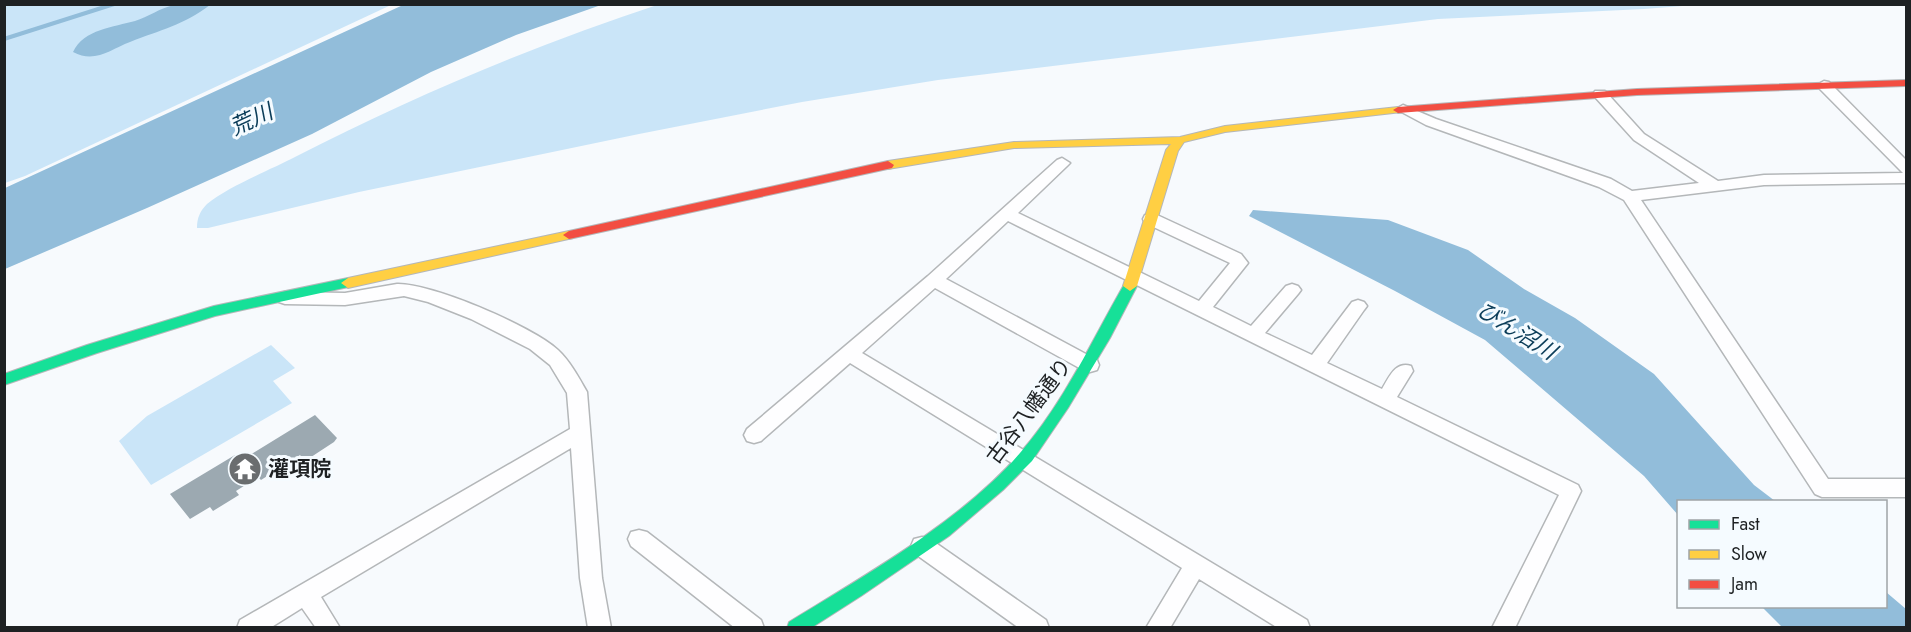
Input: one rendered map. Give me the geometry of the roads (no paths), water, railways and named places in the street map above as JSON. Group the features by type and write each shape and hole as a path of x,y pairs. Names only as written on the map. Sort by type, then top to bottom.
{"street":[{"path":"4,380 92,349 214,311 284,298 809,180 924,158 1031,144 1179,140 1216,131 1403,109 1600,94 1906,84"},
{"path":"1824,85 1906,169"},
{"path":"1600,94 1639,137 1715,186"},
{"path":"1403,109 1431,122 1605,183 1630,196 1822,488 1906,488"},
{"name":"古谷八幡通り","path":"795,627 922,546 962,516 1024,460 1090,365 1111,327 1134,277 1172,150 1179,140"},
{"path":"754,435 934,280 1062,163"},
{"path":"1630,196 1764,180 1906,178"},
{"path":"1007,214 1571,491 1503,627"},
{"path":"1151,219 1235,258 1239,263 1201,310"},
{"path":"934,280 1090,365"},
{"path":"284,298 346,299 404,290 441,299 521,335 548,352 562,366 577,392 591,578 600,627"},
{"path":"1253,335 1292,290"},
{"path":"1315,365 1358,306"},
{"path":"849,354 1299,627"},
{"path":"1385,400 1404,371"},
{"path":"248,627 581,432"},
{"path":"639,539 753,627"},
{"path":"922,546 1038,627"},
{"path":"1157,627 1196,565"},
{"path":"306,594 329,627"}],"water":[{"path":"174,5 210,5 181,22 103,54 89,56 73,52 84,38 100,30 135,21"},
{"name":"荒川","path":"403,5 601,5 516,35 431,72 312,134 5,269 5,188"},
{"name":"びん沼川","path":"1253,210 1388,220 1468,250 1524,289 1575,318 1654,374 1754,485 1774,500 1677,500 1677,514 1644,476 1485,340 1249,216"},
{"path":"1887,593 1906,609 1906,627 1782,627 1763,608 1887,608"}],"waterway":[{"path":"4,39 114,4"}],"place":[{"name":"灌項院","path":"245,469"}]}
